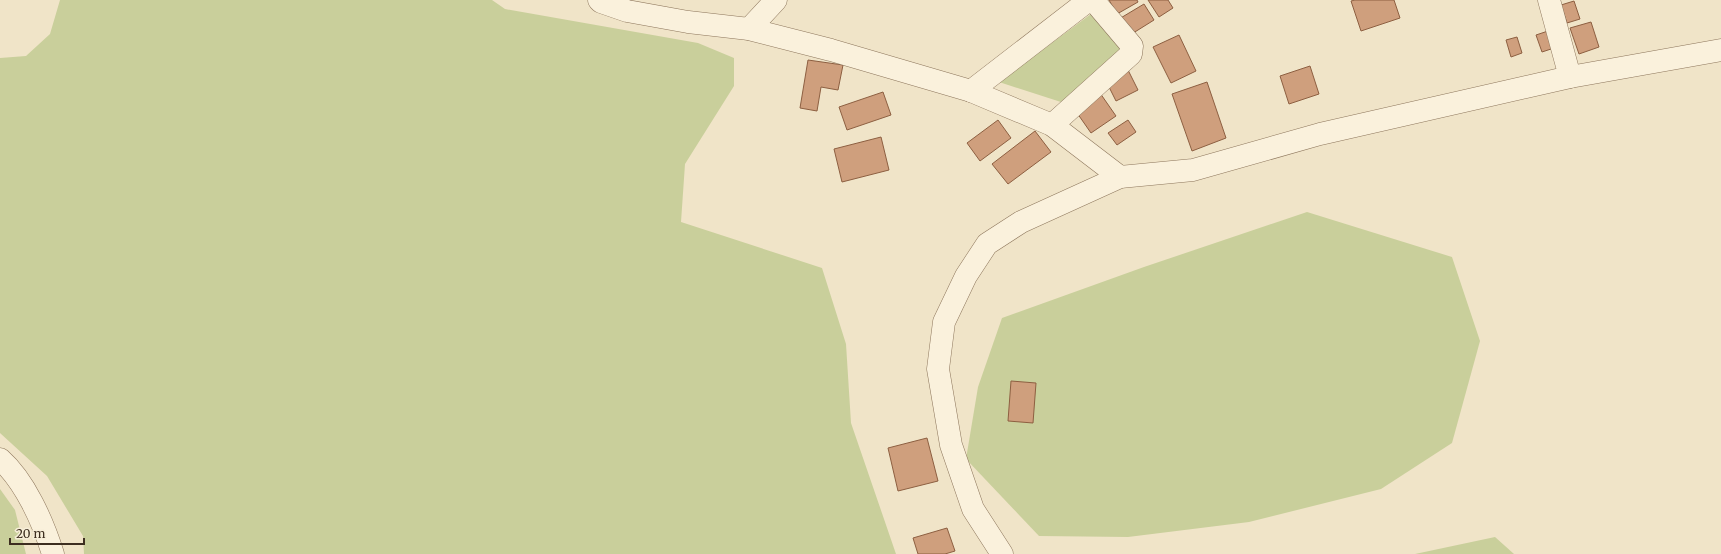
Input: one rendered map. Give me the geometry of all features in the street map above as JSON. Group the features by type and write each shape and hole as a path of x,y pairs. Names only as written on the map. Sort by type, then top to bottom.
{"street":[{"path":"599,0 627,11 688,22 749,30 831,50 970,91 1052,125 1120,177"},
{"path":"749,30 776,0"},
{"path":"970,91 1089,0"},
{"path":"1052,125 1131,54 1132,46 1093,0"},
{"path":"1549,0 1570,77"},
{"path":"1002,554 973,509 951,445 938,369 944,322 966,276 987,244 1020,222 1120,177 1193,170 1313,136 1570,77 1721,50"},
{"path":"0,459 12,469 47,535 53,554"}],"green space":[{"path":"60,0 492,0 505,9 698,43 734,58 734,86 685,164 681,222 822,268 846,344 851,423 896,554 84,554 83,536 47,476 0,433 0,58 26,56 50,34"},
{"path":"1091,14 1126,47 1064,103 999,82"},
{"path":"1307,212 1452,257 1480,341 1452,443 1381,489 1249,522 1128,537 1039,536 966,459 978,387 1002,318 1144,267"},
{"path":"0,489 15,510 26,554 0,554"},
{"path":"1495,537 1514,554 1415,554"}],"building":[{"path":"1109,0 1137,0 1138,2 1117,14"},
{"path":"1148,0 1168,0 1173,8 1159,17"},
{"path":"1394,0 1400,18 1361,31 1351,1"},
{"path":"1574,1 1580,19 1567,23 1561,5"},
{"path":"1144,4 1154,20 1130,35 1119,19"},
{"path":"1591,22 1599,47 1579,54 1570,28"},
{"path":"1548,31 1554,48 1542,52 1536,35"},
{"path":"1179,35 1196,71 1171,83 1153,47"},
{"path":"1517,37 1522,53 1511,57 1506,40"},
{"path":"808,60 843,65 838,90 821,87 817,111 800,108"},
{"path":"1310,66 1319,94 1289,104 1280,76"},
{"path":"1128,70 1138,90 1116,101 1106,81"},
{"path":"1207,82 1226,138 1192,151 1172,94"},
{"path":"883,92 891,115 847,130 839,107"},
{"path":"1100,93 1116,116 1091,133 1075,110"},
{"path":"998,120 1011,138 980,161 967,143"},
{"path":"1128,120 1136,132 1117,145 1108,133"},
{"path":"1035,131 1051,152 1008,184 992,164"},
{"path":"881,137 889,170 842,182 834,149"},
{"path":"1011,381 1036,383 1033,423 1008,421"},
{"path":"927,438 938,481 898,491 888,448"},
{"path":"947,528 955,551 945,554 918,554 913,538"}]}
